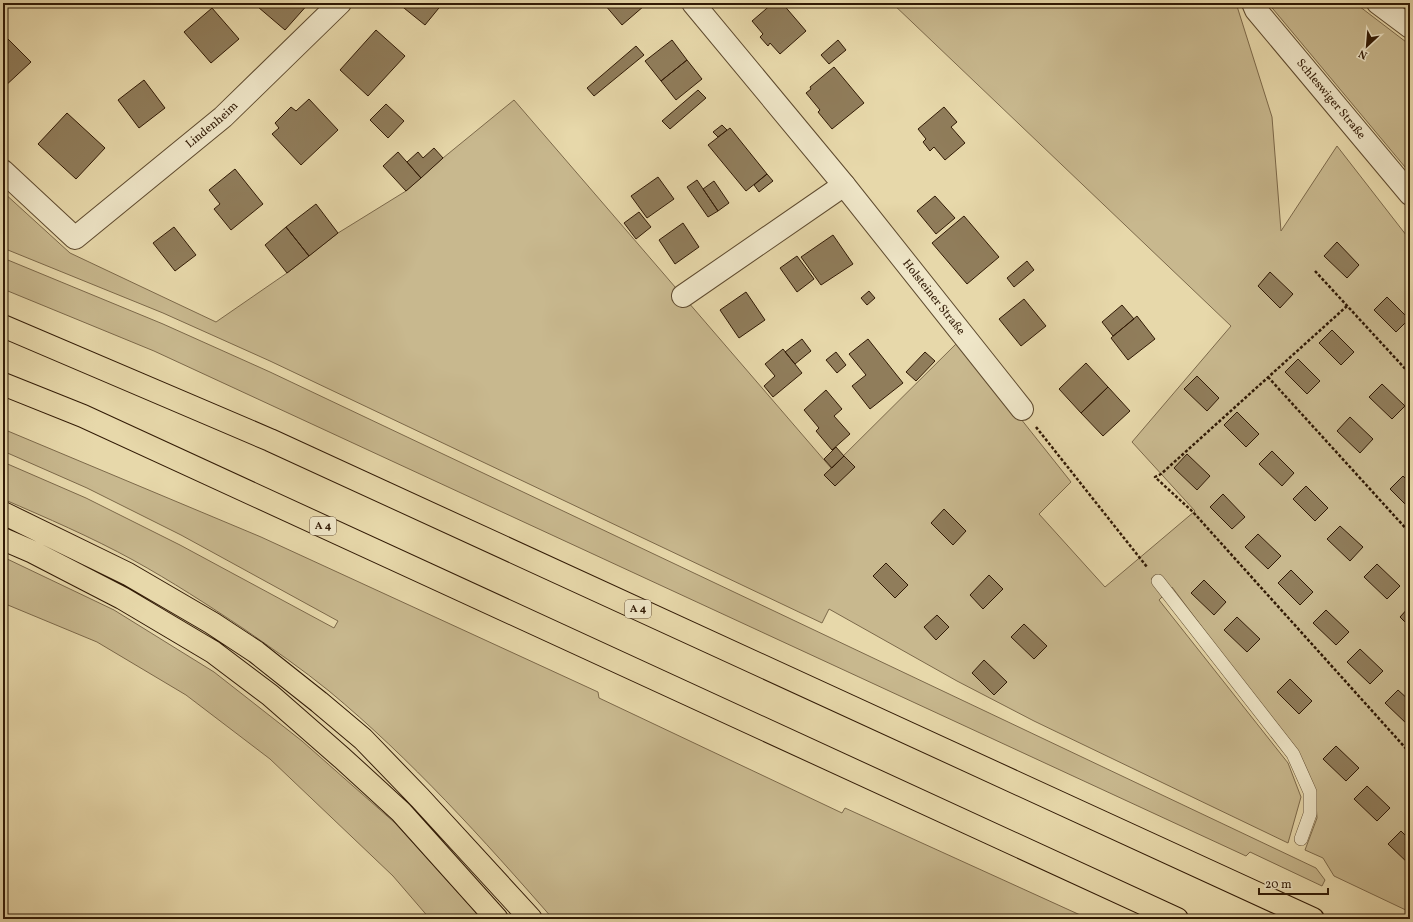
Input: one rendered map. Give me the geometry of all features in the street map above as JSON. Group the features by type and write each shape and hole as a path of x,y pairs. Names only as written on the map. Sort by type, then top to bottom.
{"highway":[{"name":"A 4","path":"3,326 270,440 1313,919"},
{"name":"A 4","path":"3,384 105,426 1160,913 1177,919"},
{"path":"3,513 128,574 212,622 256,652 320,702 363,739 420,798 531,919"},
{"path":"3,539 33,552 128,602 213,652 270,695 401,812 497,919"}],"street":[{"name":"Lindenheim","path":"3,172 76,238 223,117 340,3"},
{"name":"Holsteiner Straße","path":"693,3 844,185 1022,409"},
{"name":"Schleswiger Straße","path":"1253,3 1256,10 1410,194"},
{"path":"1378,3 1410,27"},
{"path":"683,296 844,185"}],"lane":[{"path":"1158,581 1293,754 1310,792 1310,814 1301,839"}],"path":[{"path":"1315,271 1410,374"},
{"path":"1347,306 1155,478 1193,512 1410,753"},
{"path":"1268,377 1410,533"},
{"path":"1022,409 1158,581"}],"shaded area":[{"path":"892,3 1236,3 1272,117 1281,231 1337,146 1410,240 1410,912 1334,876 1323,858 1305,850 1317,818 1315,789 1297,754 1172,587 1159,600 1288,763 1301,797 1288,843 1034,721 957,681 829,609 822,623 270,361 163,313 3,248 3,192 70,253 216,322 287,273 338,233 406,191 443,158 514,100 831,468 959,341 1071,482 1039,514 1105,587 1195,511 1132,442 1231,326"},
{"path":"1268,3 1355,3 1410,45 1410,173"},
{"path":"3,258 163,324 270,372 1316,868 1325,880 1322,886 1250,852 1246,856 154,351 3,289"},
{"path":"3,429 261,537 598,692 599,698 842,813 845,808 1089,919 553,919 446,800 389,744 329,691 244,629 161,576 101,543 3,499 3,462 86,498 180,545 334,628 338,621 181,535 87,488 3,451"},
{"path":"3,557 114,610 214,672 302,741 395,823 482,919 430,919 393,876 270,759 186,695 97,642 3,603"}],"building":[{"path":"262,3 309,3 285,30 258,7"},
{"path":"443,3 425,25 399,4"},
{"path":"608,3 642,3 644,6 622,25 605,5"},
{"path":"773,3 782,3 806,31 780,54 770,43 768,46 760,37 763,34 752,21"},
{"path":"212,8 239,39 211,63 184,32"},
{"path":"376,30 405,56 368,96 340,70"},
{"path":"3,34 31,62 3,88"},
{"path":"672,40 687,60 661,81 645,61"},
{"path":"838,40 846,50 829,64 821,55"},
{"path":"636,46 644,55 594,96 587,88"},
{"path":"687,60 702,79 676,100 661,81"},
{"path":"834,67 864,103 832,129 818,112 820,110 806,93 811,89 810,87"},
{"path":"144,80 165,108 139,128 118,100"},
{"path":"698,90 706,98 670,129 662,121"},
{"path":"309,99 338,130 301,165 272,134 279,128 275,123 291,107 296,111"},
{"path":"386,104 404,121 388,138 370,120"},
{"path":"944,107 957,122 951,127 965,143 945,160 934,147 930,151 923,142 926,139 918,129"},
{"path":"67,113 105,148 76,179 38,144"},
{"path":"722,125 727,130 718,137 713,132"},
{"path":"730,128 767,174 746,191 708,145"},
{"path":"434,148 443,158 421,178 407,162 418,152 423,158"},
{"path":"398,152 421,178 406,191 383,166"},
{"path":"235,169 263,204 231,230 214,209 220,204 209,190"},
{"path":"767,174 773,181 759,192 754,185"},
{"path":"658,177 674,199 647,218 631,196"},
{"path":"697,180 718,211 708,217 687,187"},
{"path":"714,181 729,203 718,211 703,189"},
{"path":"935,196 955,218 936,234 917,211"},
{"path":"316,204 338,233 309,256 286,227"},
{"path":"639,212 651,227 636,239 624,223"},
{"path":"964,216 999,257 967,284 932,243"},
{"path":"683,223 699,247 675,264 659,240"},
{"path":"174,227 196,255 175,271 153,243"},
{"path":"286,227 309,256 287,273 265,245"},
{"path":"833,235 853,264 821,285 801,257"},
{"path":"1337,242 1359,265 1347,278 1324,256"},
{"path":"797,256 814,279 797,292 780,268"},
{"path":"1027,261 1034,270 1014,287 1007,278"},
{"path":"1270,272 1293,294 1280,308 1258,286"},
{"path":"869,291 875,298 867,305 861,298"},
{"path":"746,292 765,320 739,338 720,310"},
{"path":"1387,297 1409,319 1396,332 1374,310"},
{"path":"1024,299 1046,326 1021,346 999,319"},
{"path":"1122,305 1134,319 1113,336 1102,322"},
{"path":"1137,316 1155,339 1128,360 1111,338"},
{"path":"1332,330 1354,352 1341,365 1319,343"},
{"path":"802,339 811,351 795,364 785,352"},
{"path":"868,339 903,383 870,409 852,386 866,375 849,354"},
{"path":"783,349 802,373 773,397 764,386 775,376 765,364"},
{"path":"836,352 846,365 837,373 826,360"},
{"path":"925,352 935,361 916,381 906,372"},
{"path":"1298,359 1320,381 1307,394 1285,372"},
{"path":"1086,363 1108,387 1081,413 1059,389"},
{"path":"1197,376 1219,398 1207,411 1184,389"},
{"path":"1382,384 1405,406 1392,419 1369,397"},
{"path":"1108,387 1130,411 1103,436 1081,413"},
{"path":"826,390 842,409 834,416 850,434 832,450 816,431 819,428 804,410"},
{"path":"1237,412 1259,434 1246,447 1224,425"},
{"path":"1350,417 1373,439 1360,453 1337,431"},
{"path":"836,447 844,456 832,468 824,459"},
{"path":"1272,451 1294,473 1282,486 1259,464"},
{"path":"1187,454 1210,476 1197,490 1174,468"},
{"path":"844,456 855,467 835,486 824,475"},
{"path":"1403,476 1410,483 1410,509 1390,489"},
{"path":"1306,486 1328,508 1315,521 1293,499"},
{"path":"1223,494 1245,517 1232,529 1210,507"},
{"path":"944,509 966,531 953,545 931,523"},
{"path":"1340,526 1363,547 1350,561 1327,539"},
{"path":"1258,534 1281,556 1268,569 1245,547"},
{"path":"886,563 908,585 895,598 873,576"},
{"path":"1377,564 1400,586 1387,599 1364,577"},
{"path":"1291,570 1313,592 1300,605 1278,583"},
{"path":"989,575 1003,589 983,609 970,595"},
{"path":"1204,580 1226,602 1214,615 1191,593"},
{"path":"1410,606 1410,627 1400,617"},
{"path":"1326,610 1349,632 1336,645 1313,623"},
{"path":"937,615 949,627 936,640 924,627"},
{"path":"1237,617 1260,639 1247,652 1224,630"},
{"path":"1024,624 1047,646 1034,659 1011,637"},
{"path":"1360,649 1383,671 1370,684 1347,662"},
{"path":"984,660 1007,682 994,695 972,673"},
{"path":"1290,679 1312,701 1299,714 1277,692"},
{"path":"1398,690 1410,701 1410,722 1408,725 1385,703"},
{"path":"1336,746 1359,768 1346,781 1323,759"},
{"path":"1367,786 1390,808 1377,821 1354,799"},
{"path":"1401,831 1410,840 1410,865 1388,844"}]}
